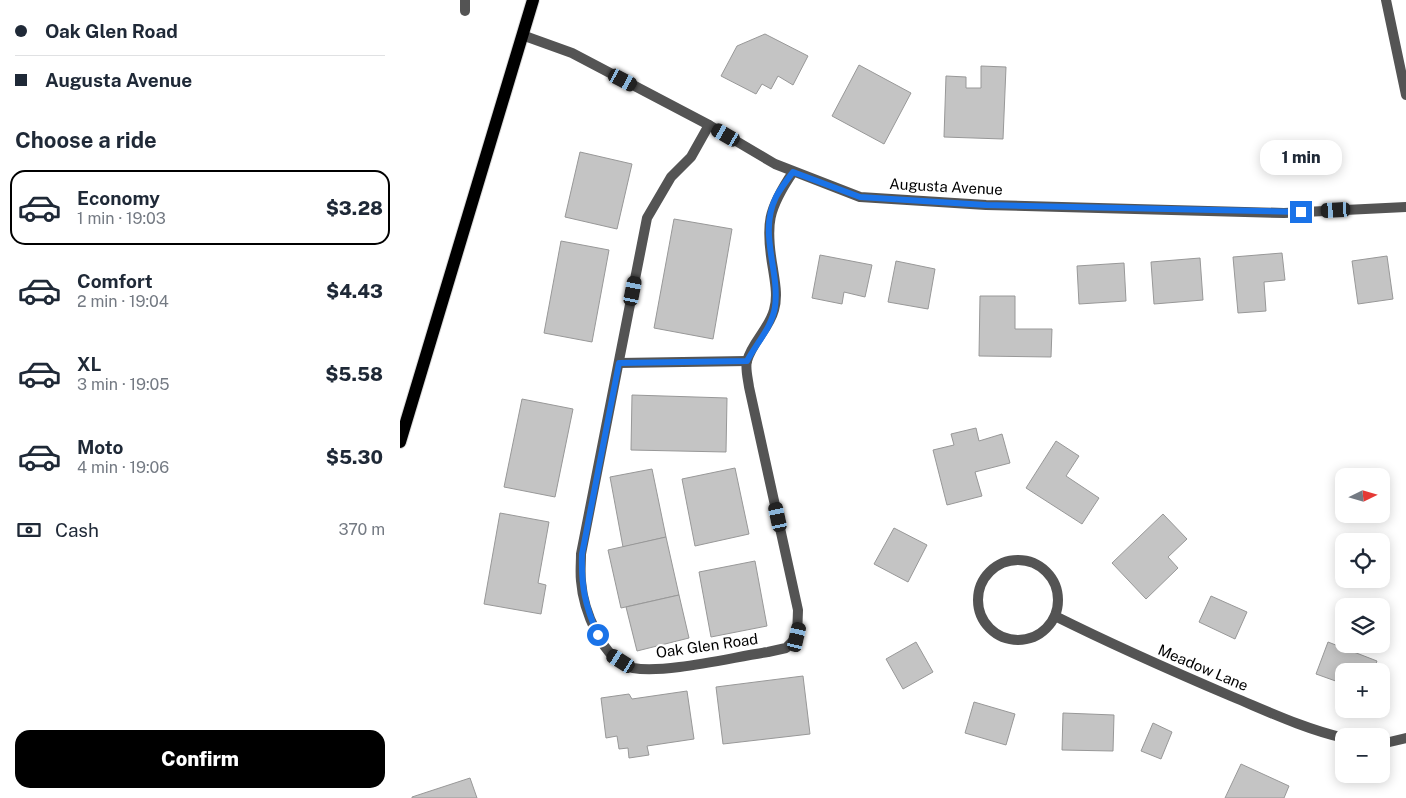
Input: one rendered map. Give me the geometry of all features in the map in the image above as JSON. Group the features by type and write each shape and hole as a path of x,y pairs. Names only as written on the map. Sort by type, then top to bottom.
{"main road":[{"path":"400,442 533,0"}],"street":[{"path":"465,0 465,11"},
{"path":"1386,0 1406,95"},
{"name":"Augusta Avenue","path":"522,35 572,53 709,125 793,172 860,197 986,205 1284,212 1406,207"},
{"name":"Oak Glen Road","path":"709,125 698,146 671,177 647,218 582,554 581,581 586,609 598,635 612,656 631,667 654,670 768,652 786,648 797,637 799,626 798,610 749,387 747,361"},
{"path":"619,363 747,361 768,326 774,309 776,288 768,240 769,217 776,197 793,172"},
{"path":"1008,561 1028,561 1040,566 1050,576 1056,588 1058,602 1055,616 1048,627 1038,635 1026,640 1013,640 1000,636 990,629 980,612 978,593 983,580 991,570 1008,561"},
{"name":"Meadow Lane","path":"1055,616 1122,650 1298,724 1335,735"},
{"path":"1390,742 1406,738"}],"building":[{"path":"765,34 808,56 793,85 778,76 771,89 762,84 756,94 721,76 737,46"},
{"path":"859,65 911,93 884,144 832,116"},
{"path":"981,66 1006,67 1003,139 944,137 946,76 966,77 966,88 981,88"},
{"path":"580,152 632,164 617,229 565,217"},
{"path":"674,219 732,229 713,339 654,328"},
{"path":"561,241 609,250 592,342 544,333"},
{"path":"1282,253 1285,280 1264,282 1266,311 1238,313 1233,257"},
{"path":"820,255 872,265 865,297 844,292 842,304 812,298"},
{"path":"1387,256 1393,299 1358,304 1352,261"},
{"path":"1200,258 1203,300 1154,304 1151,262"},
{"path":"896,261 935,269 928,309 888,302"},
{"path":"1124,263 1126,301 1079,304 1077,266"},
{"path":"980,296 1015,296 1015,329 1052,329 1051,357 979,356"},
{"path":"632,395 727,398 726,452 631,450"},
{"path":"522,399 573,409 555,497 504,487"},
{"path":"976,428 979,441 1002,434 1010,463 975,472 982,496 947,505 933,450 954,445 951,434"},
{"path":"1056,441 1079,456 1066,476 1099,498 1082,524 1026,488"},
{"path":"735,468 749,534 695,546 682,479"},
{"path":"652,469 666,537 623,547 610,477"},
{"path":"500,513 549,522 538,583 546,585 541,614 484,604"},
{"path":"1163,514 1187,539 1168,557 1178,568 1146,599 1112,563"},
{"path":"894,528 927,545 908,582 874,564"},
{"path":"666,537 679,595 621,608 608,550"},
{"path":"755,561 767,626 711,637 699,572"},
{"path":"679,595 689,638 637,651 626,607"},
{"path":"1211,596 1247,612 1235,639 1199,622"},
{"path":"916,642 933,672 903,689 886,659"},
{"path":"1328,642 1335,645 1335,653 1356,653 1377,661 1376,663 1335,663 1335,681 1316,674"},
{"path":"803,676 810,734 723,744 716,687"},
{"path":"687,691 694,739 647,746 649,755 629,758 628,748 619,749 617,736 606,738 601,698 629,694 632,699"},
{"path":"974,702 1015,714 1006,745 965,733"},
{"path":"1063,713 1114,715 1113,751 1062,750"},
{"path":"1153,723 1172,732 1161,759 1141,751"},
{"path":"1241,764 1289,786 1284,798 1225,798"},
{"path":"470,778 477,798 412,798 412,797"}],"route":[{"path":"598,635 586,609 581,581 582,554 619,363 747,361 754,346 768,326 774,309 776,288 768,240 769,217 776,197 793,172 860,197 986,205 1301,212"}]}
